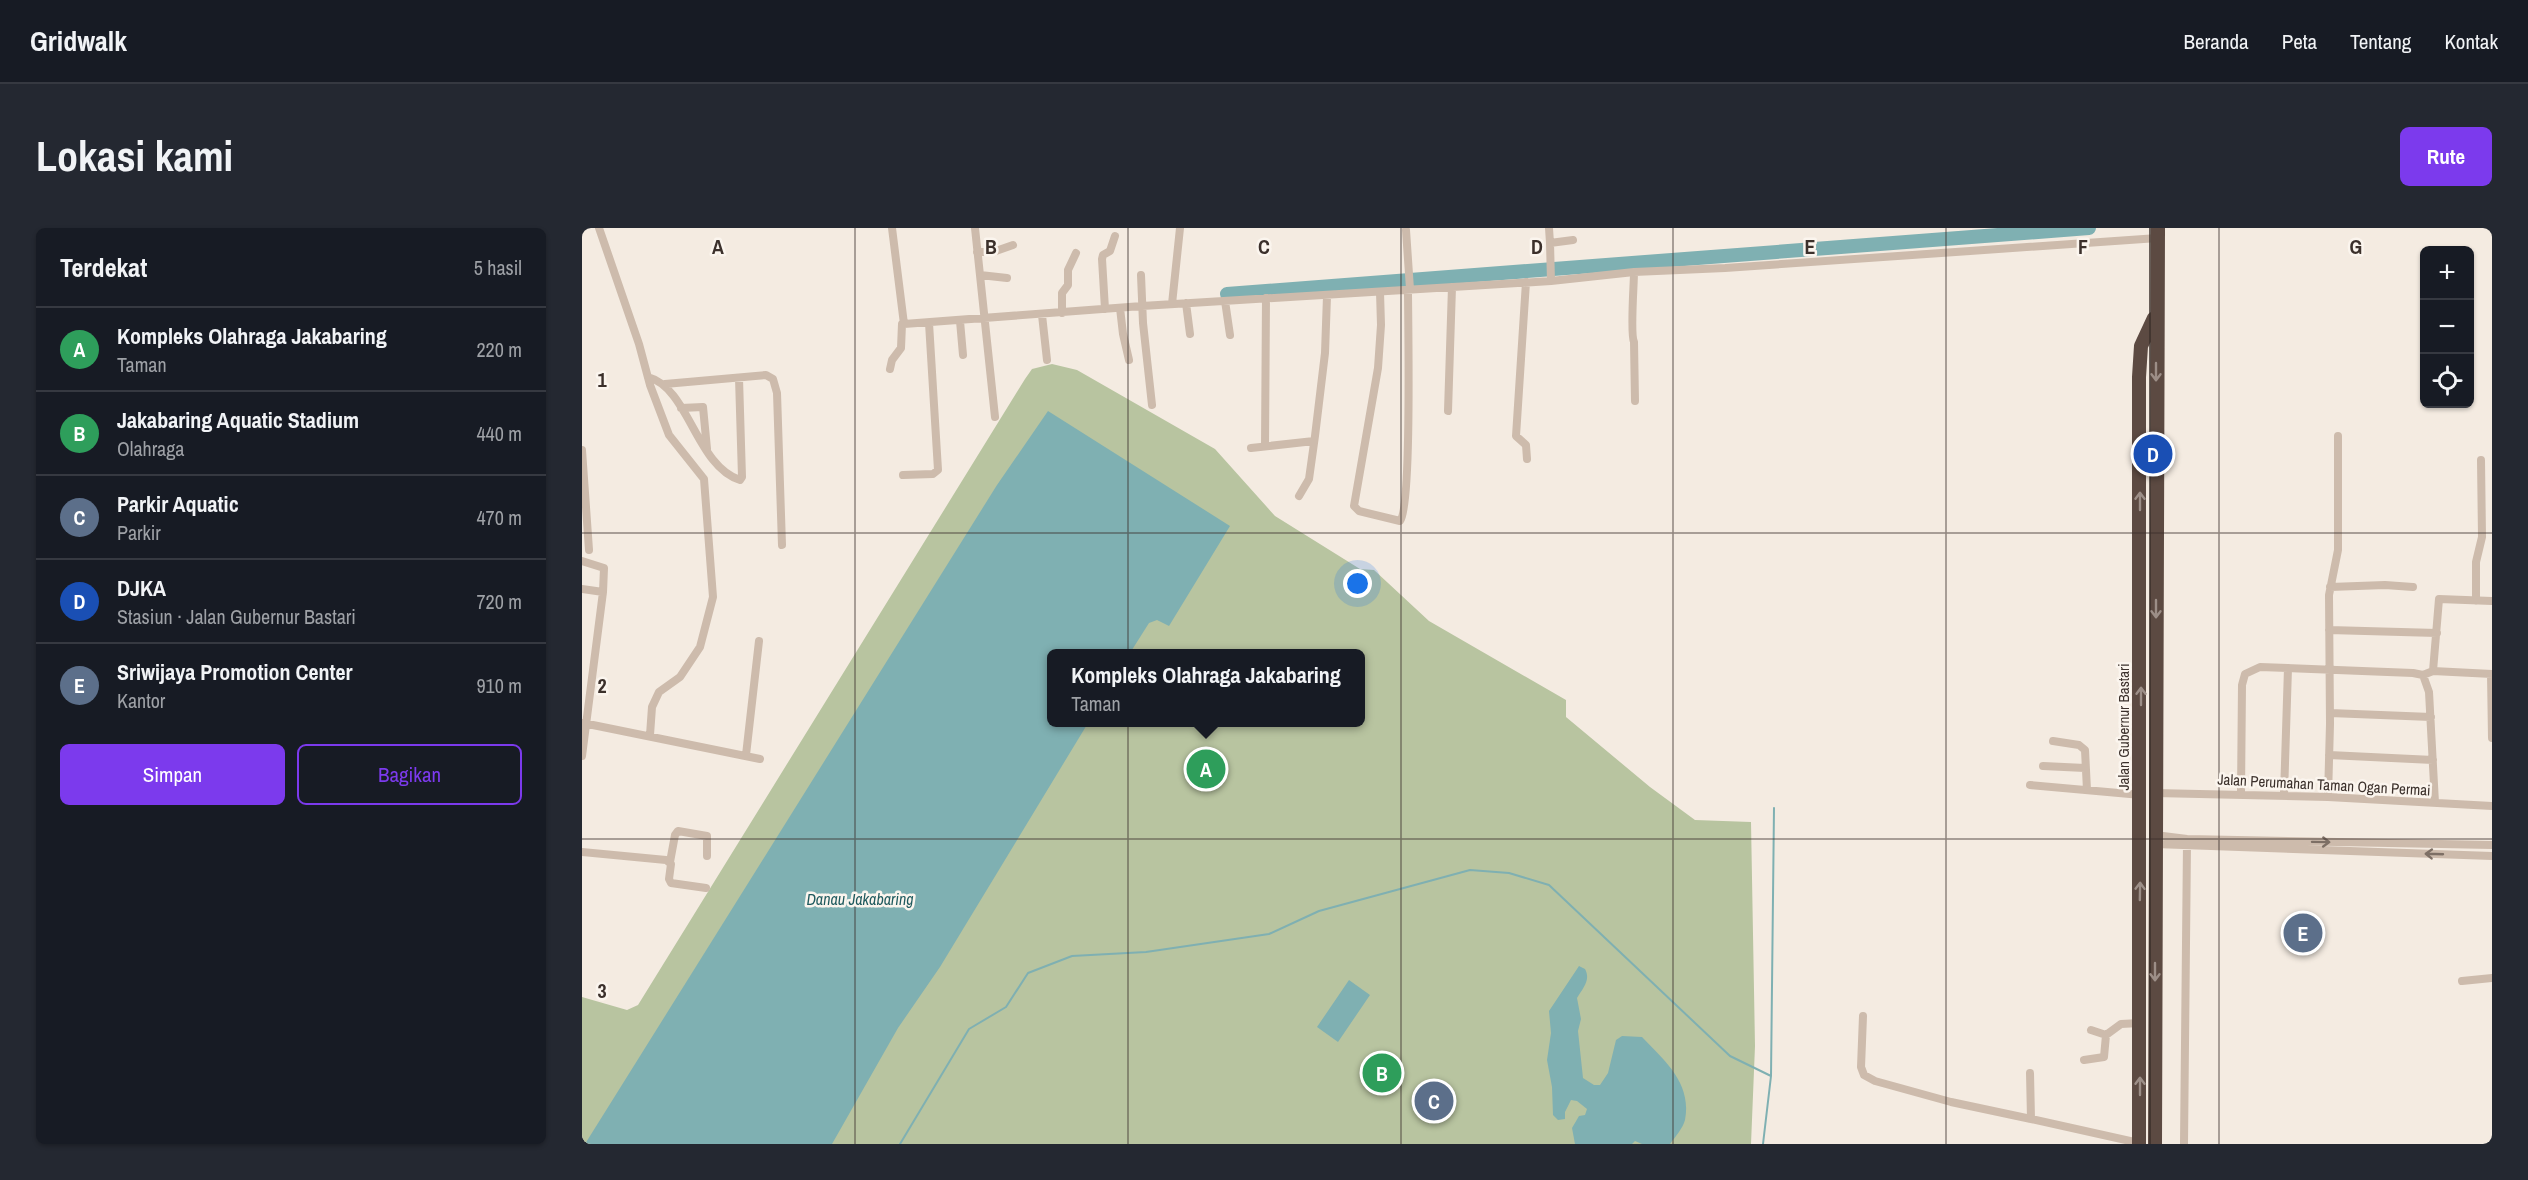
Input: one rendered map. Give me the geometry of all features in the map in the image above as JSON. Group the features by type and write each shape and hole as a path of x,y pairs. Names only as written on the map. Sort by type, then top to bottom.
{"highway":[{"name":"Jalan Gubernur Bastari","path":"2155,1144 2159,840 2155,793 2158,233"},
{"name":"Jalan Gubernur Bastari","path":"2139,1144 2141,346 2156,313"},
{"path":"2141,581 2157,585"}],"street":[{"path":"599,228 669,435 704,479 713,597 700,647 680,676 659,692 652,707 650,735"},
{"path":"892,228 904,324 929,327 961,325 985,319 1142,306 1551,281 1634,272 1725,268 2158,233"},
{"path":"975,228 995,417"},
{"path":"1172,304 1180,228"},
{"path":"1549,228 1551,281"},
{"path":"1380,292 1382,314 1378,368 1354,506 1359,511 1400,521 1403,517 1406,482 1409,269 1406,230"},
{"path":"1105,309 1102,259 1105,253 1110,251 1115,236"},
{"path":"1550,243 1573,240"},
{"path":"977,252 993,252 1013,244"},
{"path":"1062,313 1062,292 1068,285 1068,270 1076,253"},
{"path":"1634,272 1631,336 1634,342 1635,401"},
{"path":"1141,274 1143,323 1152,405"},
{"path":"980,275 1007,278"},
{"path":"1526,282 1516,436 1526,445 1527,459"},
{"path":"1448,411 1452,286"},
{"path":"1299,496 1309,479 1327,323 1327,296"},
{"path":"1265,446 1266,298"},
{"path":"1225,301 1230,335"},
{"path":"1186,303 1190,334"},
{"path":"1120,308 1129,360"},
{"path":"1042,315 1047,360"},
{"path":"890,369 892,360 901,348 902,324"},
{"path":"961,325 963,355"},
{"path":"903,475 933,474 938,470 929,327"},
{"path":"648,376 665,384 766,375 773,379 782,544"},
{"path":"665,384 707,450 736,480 741,479 739,378"},
{"path":"681,408 697,405 703,407 707,450"},
{"path":"2328,797 2330,586 2338,550 2338,436"},
{"path":"1251,448 1314,441"},
{"path":"582,450 584,524 589,550"},
{"path":"2476,601 2476,562 2482,537 2481,460"},
{"path":"582,561 604,567 603,592 584,723 582,756"},
{"path":"2330,586 2413,586"},
{"path":"582,589 603,592"},
{"path":"2433,671 2440,598 2492,601"},
{"path":"2329,630 2437,633"},
{"path":"746,755 759,640"},
{"path":"2241,794 2242,685 2245,674 2260,667 2423,675 2433,671 2491,674 2492,738"},
{"path":"2284,795 2288,668"},
{"path":"2423,675 2429,692 2435,803"},
{"path":"2330,713 2431,717"},
{"path":"584,723 760,759"},
{"path":"2053,741 2083,747 2086,753 2087,790"},
{"path":"2329,755 2433,760"},
{"path":"2043,766 2085,768"},
{"path":"2030,785 2141,795"},
{"name":"Jalan Perumahan Taman Ogan Permai","path":"2155,793 2284,795 2492,806"},
{"path":"706,888 672,883 669,879 675,834 678,831 707,836 707,856"},
{"path":"2159,840 2492,856"},
{"path":"2183,842 2492,845"},
{"path":"2183,842 2184,1144"},
{"path":"582,852 663,859 670,862"},
{"path":"2462,981 2492,978"},
{"path":"1863,1016 1861,1067 1864,1075 1875,1081 1951,1102 2139,1144"},
{"path":"2084,1060 2104,1057 2106,1035 2121,1024 2140,1023"},
{"path":"2091,1030 2106,1035"},
{"path":"2030,1073 2031,1119"}],"green space":[{"path":"1052,364 1077,370 1215,449 1275,516 1360,569 1374,570 1429,621 1566,700 1566,717 1650,787 1695,820 1751,822 1755,1046 1751,1144 582,1144 582,997 627,1010 638,1005 1032,369"}],"water":[{"name":"Danau Jakabaring","path":"1048,411 1230,526 1169,626 1157,620 1149,623 1133,649 1047,649 1047,727 1086,727 940,967 898,1028 832,1144 585,1144 997,485"},
{"path":"1579,966 1587,973 1585,984 1577,998 1581,1019 1578,1031 1583,1078 1594,1085 1600,1085 1608,1073 1616,1040 1622,1036 1642,1037 1668,1064 1681,1084 1684,1095 1685,1120 1670,1144 1642,1144 1635,1141 1632,1144 1575,1144 1572,1128 1579,1116 1585,1115 1587,1109 1577,1101 1571,1100 1565,1112 1565,1119 1558,1120 1553,1115 1552,1087 1547,1060 1551,1033 1549,1011"},
{"path":"1349,980 1370,995 1338,1042 1317,1027"}],"waterway":[{"path":"1227,294 2089,228"},
{"path":"1763,1144 1771,1076 1774,808"},
{"path":"900,1144 969,1029 1006,1007 1028,973 1072,956 1146,952 1269,934 1319,911 1470,870 1509,873 1549,885 1730,1056 1771,1076"}],"tram line":[{"path":"2150,228 2150,1144"}],"place":[{"name":"DJKA","path":"2153,454"},
{"name":"Kompleks Olahraga Jakabaring","path":"1206,769"},
{"name":"Sriwijaya Promotion Center","path":"2303,933"},
{"name":"Jakabaring Aquatic Stadium","path":"1382,1073"},
{"name":"Parkir Aquatic","path":"1434,1101"}]}
